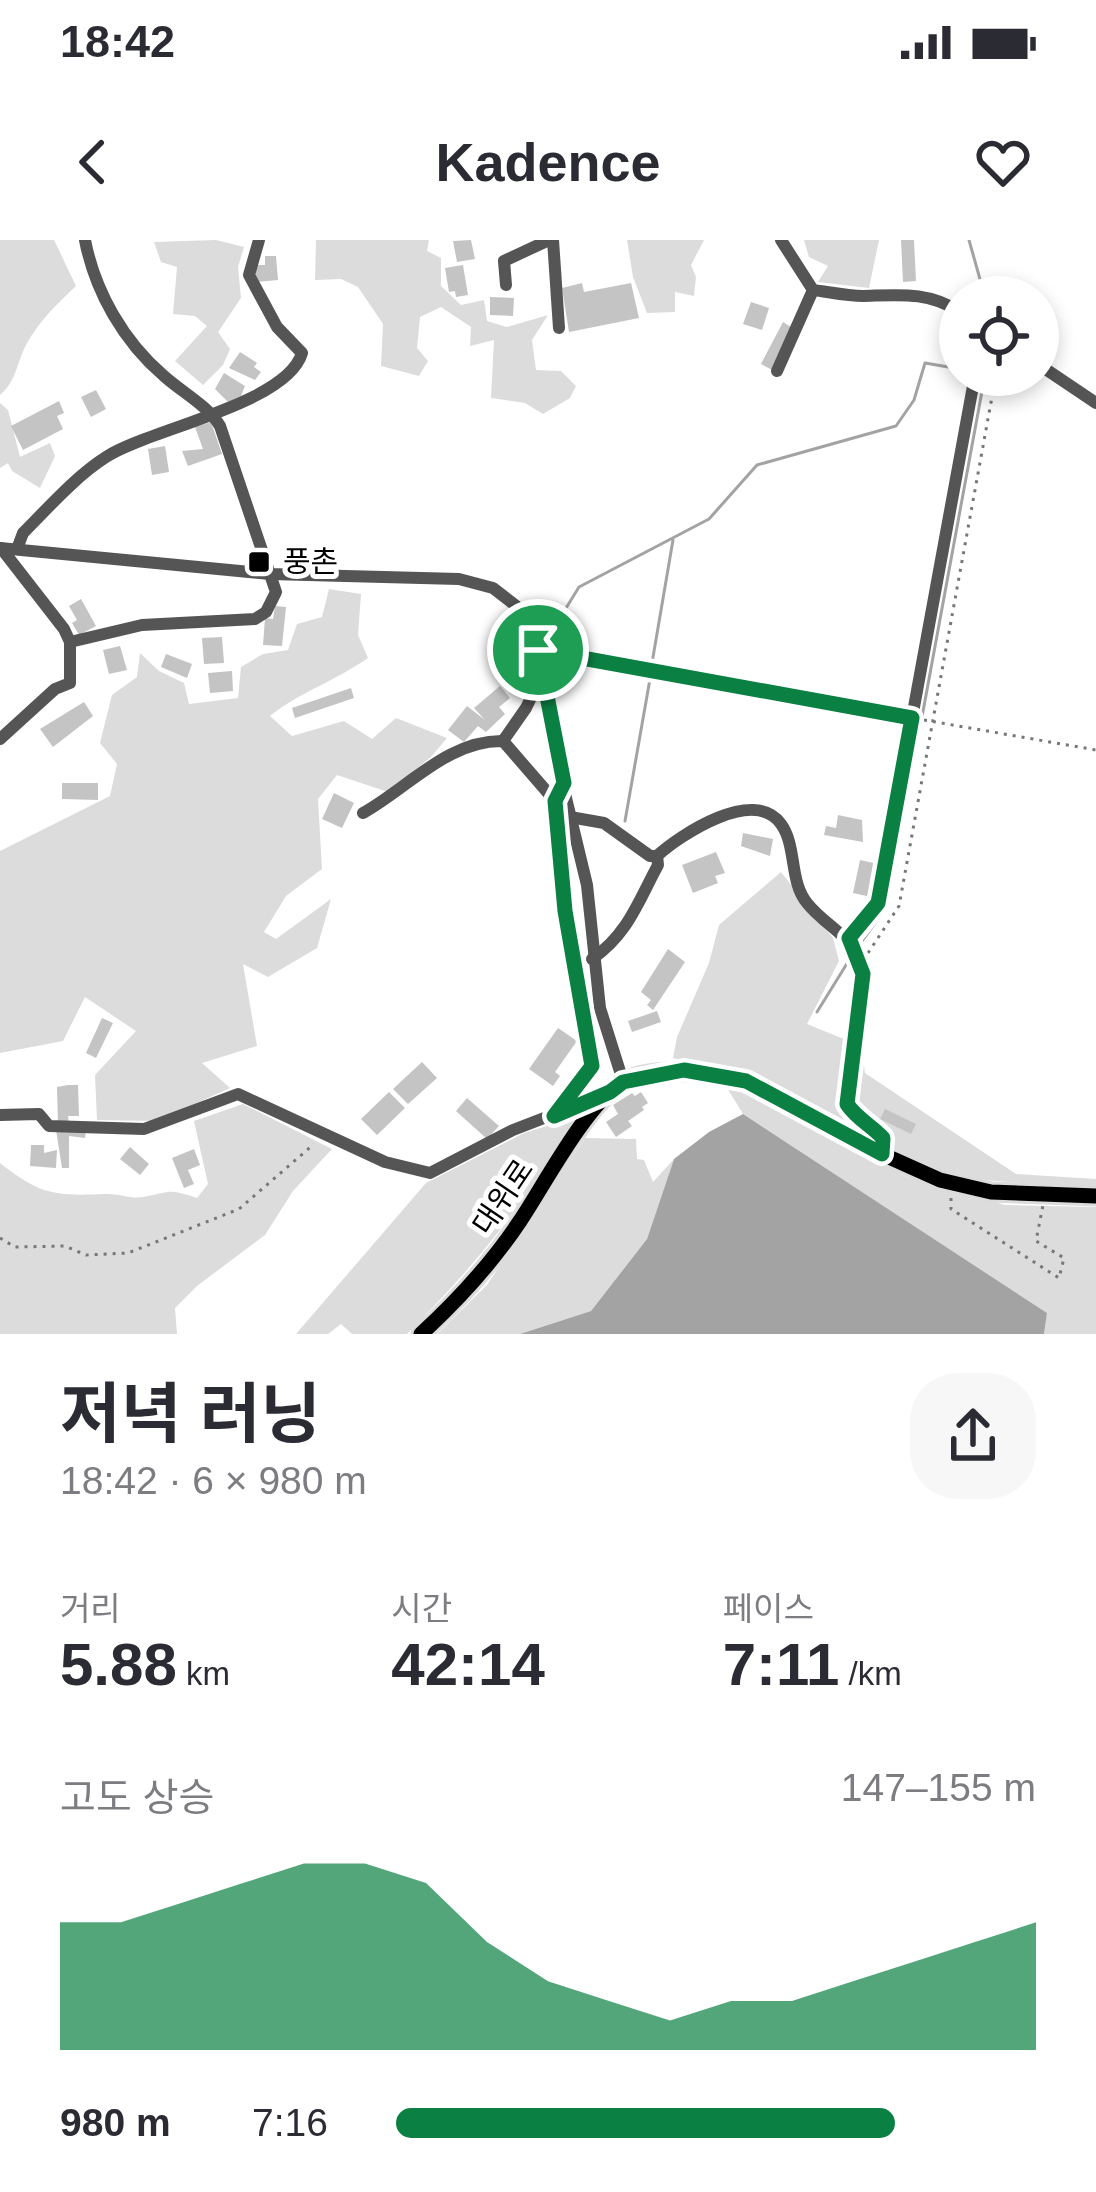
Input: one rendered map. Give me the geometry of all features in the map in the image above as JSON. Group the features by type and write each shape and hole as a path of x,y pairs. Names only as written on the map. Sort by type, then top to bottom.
{"main road":[{"path":"616,1087 684,1070 746,1081 882,1154 951,1184 992,1192 1096,1196"},
{"name":"대위로","path":"422,1334 487,1268 616,1087"}],"street":[{"path":"70,642 142,625 255,620 266,612 276,592 214,415 163,376 119,327 85,240"},
{"path":"17,549 23,533 105,458 214,415 290,372 300,360 302,352 277,327 249,275 259,240"},
{"path":"506,285 504,260 551,240 559,328"},
{"path":"781,240 813,290"},
{"path":"813,290 860,296 900,293 939,302"},
{"path":"777,371 813,290"},
{"path":"1059,378 1096,403"},
{"path":"854,952 878,903 923,720 972,396"},
{"path":"0,548 270,574 459,580 493,588 520,609 531,624 538,650 587,886 592,959 616,1087 513,1130 430,1173 386,1162 238,1094 144,1129 49,1126 39,1114 0,1114"},
{"path":"0,548 70,642 70,682 0,739"},
{"path":"503,741 542,674"},
{"path":"363,813 446,756 481,740 503,741 555,801"},
{"path":"554,1116 592,1066 565,911 555,801 564,783"},
{"path":"571,817 604,823 650,856 657,856 694,828 738,811 770,815 782,825 803,899 854,952 862,984 847,1104 883,1138 882,1154"},
{"path":"592,959 611,946 634,915 658,865 657,856"}],"path":[{"path":"854,952 898,906 923,720 992,396"},
{"path":"538,650 1096,750"},
{"path":"0,1238 15,1247 65,1246 86,1255 128,1253 239,1210 321,1137"},
{"path":"951,1184 951,1210 1058,1278 1064,1258 1036,1241 1046,1194"}],"shaded area":[{"path":"0,240 54,240 76,286 37,328 0,395"},
{"path":"216,240 244,247 238,267 241,298 218,332 230,349 223,365 203,385 175,361 207,326 195,316 173,314 177,267 161,262 154,242"},
{"path":"316,240 429,240 427,251 441,258 441,286 461,305 484,300 487,321 507,327 548,315 532,340 536,370 561,371 576,386 570,398 543,414 525,403 491,398 494,340 470,346 471,327 441,307 420,317 417,348 428,361 419,376 381,366 383,324 358,287 341,279 315,280"},
{"path":"627,240 704,240 691,265 696,277 694,296 675,292 675,312 647,313 633,277"},
{"path":"804,240 879,240 869,288 818,282 828,266 809,257"},
{"path":"0,403 8,410 20,457 50,443 55,456 40,488 12,471 8,463 0,468"},
{"path":"329,589 361,594 358,635 368,658 270,716 292,736 344,721 372,739 396,718 447,738 388,792 337,775 318,799 322,869 286,896 264,932 276,939 331,899 317,948 268,977 243,964 257,1046 202,1063 230,1088 157,1121 97,1120 95,1075 136,1031 85,997 63,1041 0,1053 0,851 110,796 117,764 100,743 112,695 137,677 140,653 159,671 184,683 189,704 238,698 241,667 263,654 288,650 297,624 322,617"},
{"path":"781,872 833,938 839,961 807,1024 861,1046 865,1073 1016,1174 1096,1179 1096,1189 958,1178 853,1130 758,1077 673,1058 719,925"},
{"path":"724,1083 907,1177 1005,1205 1096,1207 1096,1334 1044,1334 1047,1313 743,1114"},
{"path":"243,1104 332,1149 293,1191 265,1235 175,1308 177,1334 0,1334 0,1163 27,1182 60,1194 138,1197 174,1192 197,1198 208,1184 194,1121"},
{"path":"743,1114 1047,1313 1044,1334 520,1334 591,1311 647,1239 674,1159"},
{"path":"573,1118 498,1232 407,1334 352,1334 341,1324 328,1334 296,1334 426,1183 524,1133"},
{"path":"585,1138 636,1139 637,1159 644,1160 653,1182 674,1159 647,1239 591,1311 520,1334 437,1334 487,1285"}],"building":[{"path":"471,240 475,259 457,262 453,241"},
{"path":"901,240 914,240 916,281 903,282"},
{"path":"265,256 276,256 278,280 256,282 255,265 265,265"},
{"path":"463,265 468,295 456,297 455,291 449,292 445,268"},
{"path":"582,283 584,292 631,283 639,318 569,332 562,288"},
{"path":"490,297 514,298 513,316 490,315"},
{"path":"751,302 769,308 762,330 743,324"},
{"path":"783,322 794,329 772,370 761,364"},
{"path":"240,352 257,363 254,367 261,372 255,380 229,368"},
{"path":"224,373 245,386 241,396 228,402 215,389"},
{"path":"96,390 106,409 91,417 81,397"},
{"path":"59,401 64,413 57,416 63,429 23,450 11,426"},
{"path":"211,422 222,454 188,466 182,451 203,449 195,427"},
{"path":"165,446 169,472 152,475 148,449"},
{"path":"81,599 96,626 79,635 69,606"},
{"path":"275,606 286,607 282,646 263,645 265,618 273,619"},
{"path":"222,637 224,663 204,664 202,638"},
{"path":"120,646 127,670 109,674 103,650"},
{"path":"166,654 192,664 187,678 161,667"},
{"path":"232,671 233,691 210,693 208,673"},
{"path":"500,686 510,698 499,707 505,714 486,732 478,726 464,742 448,730 467,706 485,720 474,708"},
{"path":"351,688 354,698 295,718 292,708"},
{"path":"84,702 93,716 53,747 40,729"},
{"path":"62,783 98,783 98,800 62,799"},
{"path":"334,793 354,803 342,828 322,819"},
{"path":"838,815 862,820 863,842 824,835 826,826 836,828"},
{"path":"743,833 773,839 770,856 741,846"},
{"path":"716,852 725,873 715,876 718,883 693,893 682,865"},
{"path":"860,860 878,864 871,897 853,893"},
{"path":"668,949 685,962 653,1010 647,1005 651,1000 641,992"},
{"path":"657,1011 661,1022 632,1032 628,1021"},
{"path":"102,1018 113,1023 96,1058 86,1053"},
{"path":"558,1028 577,1041 555,1072 560,1076 553,1086 529,1069"},
{"path":"422,1062 437,1078 408,1104 393,1089"},
{"path":"78,1085 79,1116 68,1116 69,1124 58,1124 57,1087"},
{"path":"389,1092 405,1108 377,1135 361,1119"},
{"path":"641,1092 648,1103 628,1121 632,1126 616,1137 606,1122 618,1114 613,1105"},
{"path":"467,1098 499,1126 487,1139 456,1111"},
{"path":"885,1109 916,1124 911,1134 880,1119"},
{"path":"56,1130 86,1131 85,1138 69,1136 69,1168 62,1168"},
{"path":"31,1145 44,1145 44,1153 57,1150 56,1168 30,1166"},
{"path":"130,1147 149,1164 140,1175 120,1159"},
{"path":"194,1149 200,1165 188,1170 194,1184 184,1188 172,1158"}],"waterway":[{"path":"969,240 979,276"},
{"path":"554,640 579,587 709,519 757,465 896,426 914,400 925,363 939,365"},
{"path":"856,949 887,907 981,396"},
{"path":"652,663 673,540"},
{"path":"625,821 650,679"},
{"path":"817,1012 851,957"}],"place":[{"name":"풍촌","path":"259,562"}],"route":[{"path":"538,650 912,718 878,903 849,938 863,974 847,1104 883,1138 882,1154 746,1081 684,1070 623,1082 554,1116 592,1066 565,911 555,801 564,783 538,650"}]}
